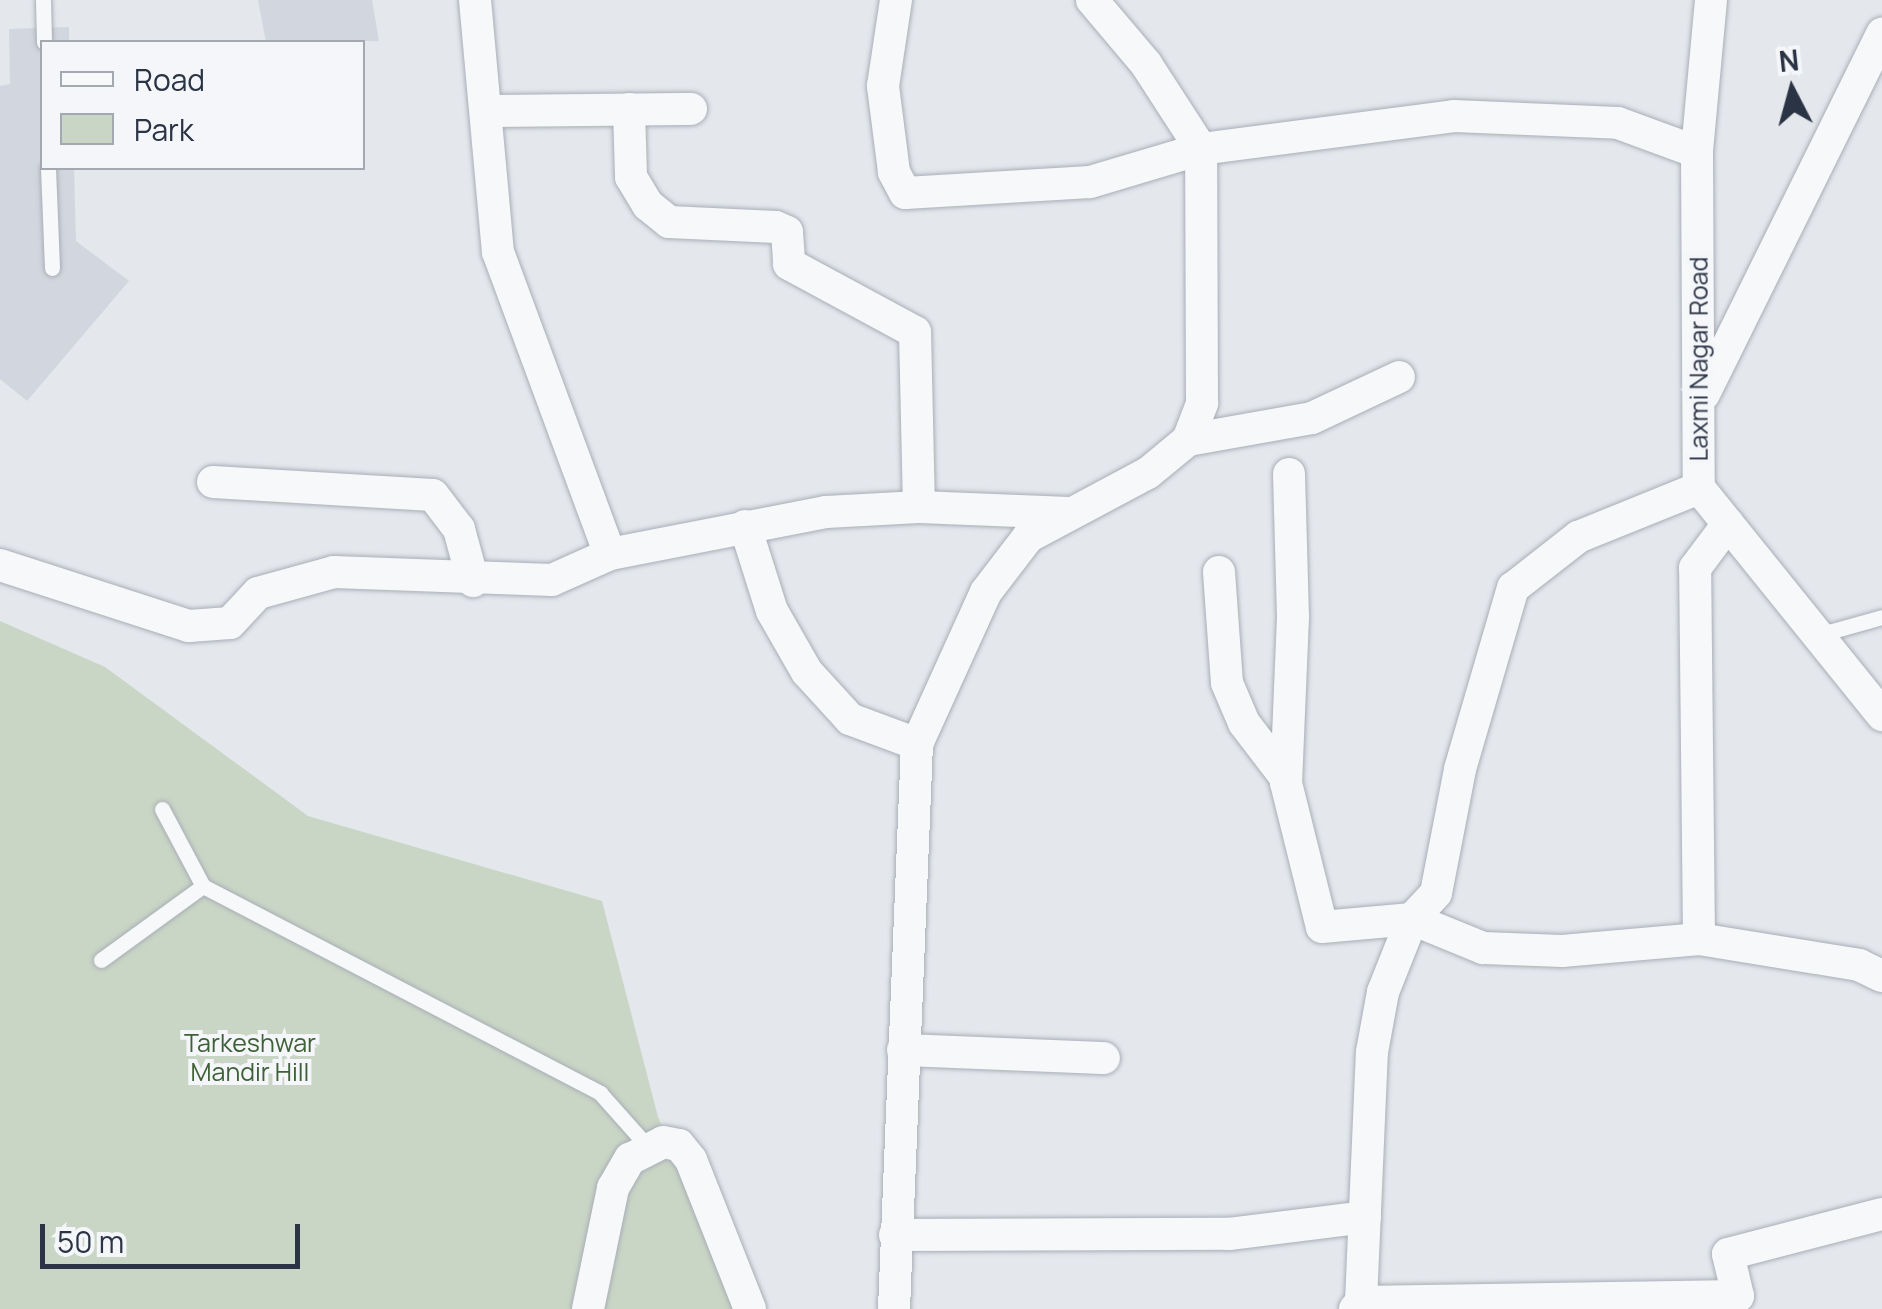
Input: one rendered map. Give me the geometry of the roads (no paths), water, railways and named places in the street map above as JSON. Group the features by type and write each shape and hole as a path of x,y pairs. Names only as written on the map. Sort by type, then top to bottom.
{"street":[{"path":"474,0 498,252 610,554"},
{"path":"896,0 883,86 894,172 905,194 1090,182 1201,149 1454,116 1618,123 1697,152"},
{"path":"1092,0 1146,64 1201,149 1202,402 1188,440"},
{"name":"Laxmi Nagar Road","path":"1711,0 1697,152 1699,488 1882,715"},
{"path":"1700,403 1882,34"},
{"path":"629,109 631,177 648,206 669,222 776,227 788,232 789,264 915,332 919,507"},
{"path":"486,111 691,109"},
{"path":"894,1309 917,744 986,592 1028,537 1148,473 1188,440 1312,418 1398,377"},
{"path":"1290,474 1293,617 1286,778 1322,927 1412,919 1483,948 1562,952 1700,939 1881,973"},
{"path":"214,482 433,496 459,529 473,581"},
{"path":"1699,488 1578,537 1512,588 1460,768 1436,893 1412,919 1383,992 1372,1052 1358,1305 1738,1296 1728,1254 1882,1214"},
{"path":"0,565 189,626 230,623 258,593 334,572 473,581 552,580 610,554 826,512 919,507 1069,513"},
{"path":"1700,939 1695,568 1728,524"},
{"path":"745,526 772,612 807,672 850,718 917,744"},
{"path":"1219,572 1227,683 1244,723 1286,778"},
{"path":"902,1050 1104,1058"},
{"path":"588,1309 612,1188 646,1146 680,1145 692,1160 750,1309"},
{"path":"895,1235 1229,1234 1365,1217"}],"lane":[{"path":"43,0 44,40"},
{"path":"48,170 52,268"},
{"path":"1818,635 1882,616"},
{"path":"162,809 203,886 600,1093 646,1146"},
{"path":"101,960 203,886"}],"park label":[{"name":"Tarkeshwar Mandir Hill","path":"250,1058"}]}
